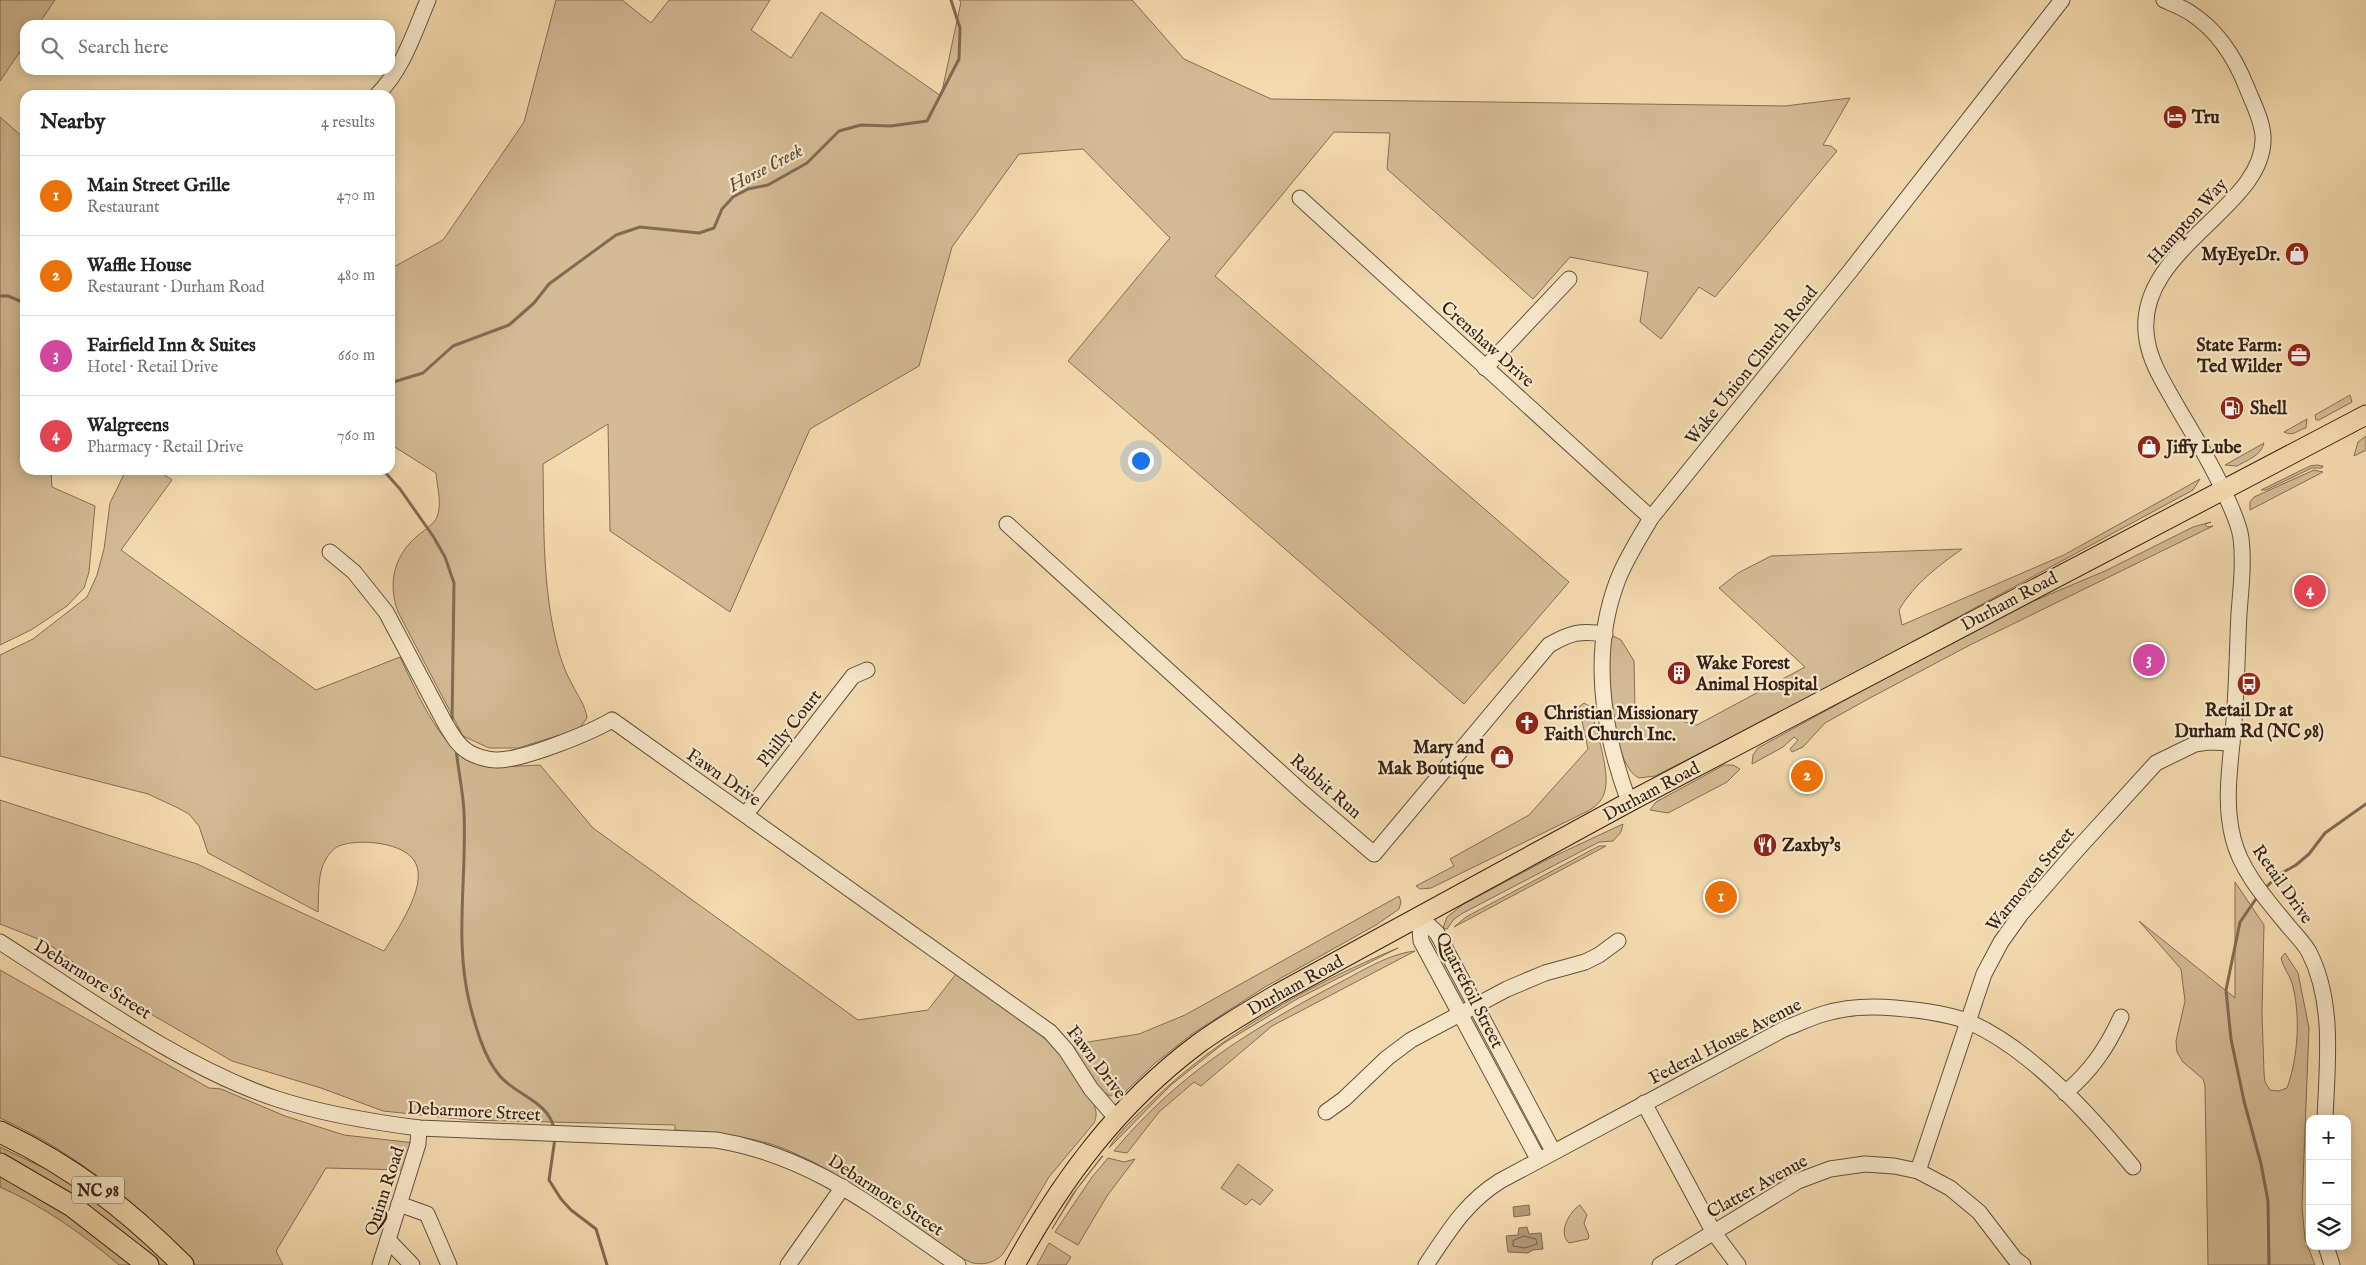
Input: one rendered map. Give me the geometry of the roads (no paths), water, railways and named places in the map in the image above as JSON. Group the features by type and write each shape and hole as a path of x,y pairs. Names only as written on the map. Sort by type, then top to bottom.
{"highway":[{"name":"NC 98","path":"0,1132 49,1157 84,1178 155,1237 183,1265"},
{"name":"NC 98","path":"0,1164 72,1206 148,1265"}],"main road":[{"name":"Durham Road","path":"1015,1265 1065,1181 1094,1143 1142,1092 1170,1067 1232,1021 1279,993 1629,802 1990,610 2224,491 2366,415"}],"street":[{"path":"395,73 401,64 428,0"},
{"name":"Wake Union Church Road","path":"1629,802 1616,768 1607,724 1602,664 1605,634 1617,582 1634,546 1651,518 1852,270 2062,0"},
{"name":"Hampton Way","path":"2164,0 2193,14 2225,45 2244,81 2263,136 2259,159 2249,182 2186,246 2155,285 2146,320 2147,344 2158,373 2224,491"},
{"path":"382,90 394,75"},
{"name":"Crenshaw Drive","path":"1300,198 1651,518"},
{"path":"1485,368 1569,279"},
{"name":"Retail Drive","path":"2224,491 2241,534 2242,552 2232,743 2227,792 2228,814 2236,850 2253,881 2308,950 2320,984 2327,1018 2325,1115"},
{"name":"Rabbit Run","path":"1007,524 1298,788 1374,854 1549,645 1568,634 1587,631 1605,634"},
{"name":"Fawn Drive","path":"330,552 354,572 386,612 446,724 456,741 467,752 497,760 514,757 594,731 612,720 1050,1032 1091,1089 1117,1119"},
{"name":"Philly Court","path":"746,814 853,676 867,670"},
{"name":"Warmoven Street","path":"1918,1171 1984,974 2001,942 2016,921 2075,852 2156,763 2195,744 2208,742 2232,743"},
{"name":"Quatrefoil Street","path":"1420,916 1437,933 1554,1151"},
{"name":"Quatrefoil Street","path":"1420,916 1421,941 1538,1159"},
{"path":"1326,1112 1344,1099 1387,1058 1411,1040 1460,1012 1507,989 1545,973 1585,962 1618,941"},
{"name":"Debarmore Street","path":"0,942 182,1056 228,1080 278,1099 372,1122 419,1128 716,1140 745,1145 780,1156 819,1173 843,1187 958,1265"},
{"name":"Federal House Avenue","path":"1426,1265 1452,1225 1481,1192 1538,1159 1784,1029 1825,1013 1871,1006 1925,1011 1968,1022 1996,1036 2024,1056 2065,1093 2133,1167"},
{"path":"2065,1093 2085,1076 2108,1045 2121,1017"},
{"path":"1644,1103 1714,1233 1738,1265"},
{"name":"Quinn Road","path":"380,1265 418,1144 419,1128"},
{"name":"Clatter Avenue","path":"1660,1265 1798,1181 1830,1169 1875,1164 1918,1171 1950,1188 1979,1212 2015,1259 2023,1265"},
{"path":"788,1265 843,1187"},
{"path":"399,1204 427,1214 449,1265"},
{"path":"388,1240 412,1265"},
{"path":"2327,1250 2332,1265"}],"water":[{"path":"1529,1205 1530,1215 1514,1217 1513,1207"},
{"path":"1527,1227 1529,1234 1541,1233 1543,1249 1533,1250 1528,1253 1508,1252 1506,1236 1518,1235 1519,1228"}],"waterway":[{"name":"Horse Creek","path":"395,381 423,373 453,346 509,325 534,303 549,284 616,235 640,227 699,233 714,228 722,209 733,197 748,189 768,185 807,163 839,131 861,125 891,126 927,121 959,59 960,28 951,0"},
{"name":"Horse Creek","path":"0,296 8,296 20,301"},
{"path":"387,475 400,489 433,536 445,557 454,583 452,722"},
{"path":"456,748 464,812 462,933 465,981 470,1005 481,1042 494,1068 506,1082 546,1112 551,1119 554,1129"},
{"path":"2264,889 2280,874 2296,865 2309,854 2325,833 2366,804"},
{"path":"2258,896 2240,922 2226,990 2231,1039 2268,1201 2269,1265"},
{"path":"555,1138 549,1180 561,1199 571,1210 596,1229 607,1265"}],"place":[{"name":"Tru","path":"2175,117"},
{"name":"MyEyeDr.","path":"2297,254"},
{"name":"State Farm: Ted Wilder","path":"2299,355"},
{"name":"Shell","path":"2232,408"},
{"name":"Jiffy Lube","path":"2149,447"},
{"name":"Walgreens","path":"2310,591"},
{"name":"Fairfield Inn & Suites","path":"2149,660"},
{"name":"Wake Forest Animal Hospital","path":"1679,673"},
{"name":"Retail Dr at Durham Rd (NC 98)","path":"2249,684"},
{"name":"Christian Missionary Faith Church Inc.","path":"1527,723"},
{"name":"Mary and Mak Boutique","path":"1502,757"},
{"name":"Waffle House","path":"1807,776"},
{"name":"Zaxby's","path":"1765,845"},
{"name":"Main Street Grille","path":"1721,897"}]}
